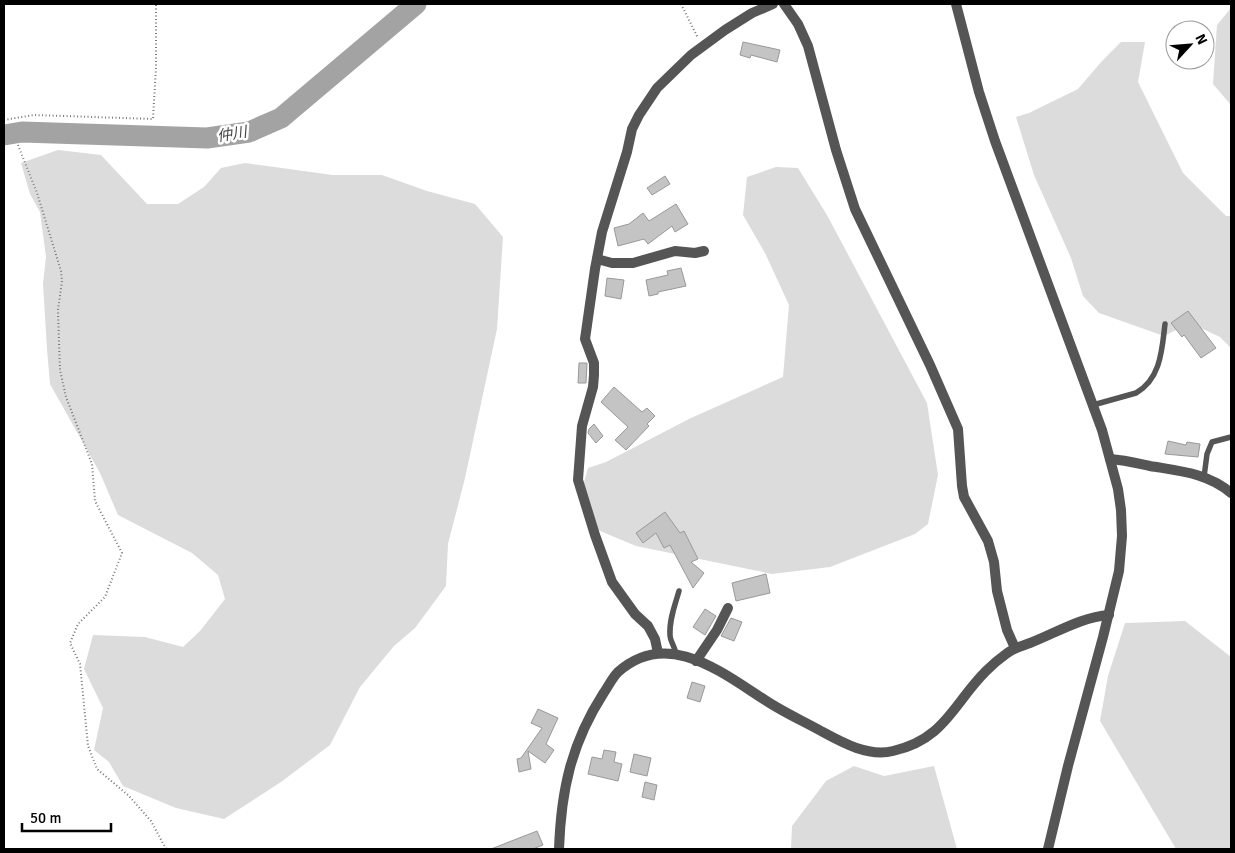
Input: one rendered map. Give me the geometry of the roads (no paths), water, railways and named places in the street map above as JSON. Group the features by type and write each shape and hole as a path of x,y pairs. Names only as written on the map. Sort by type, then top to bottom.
{"street":[{"path":"658,653 656,639 648,626 635,614 612,582 578,480 582,426 593,387 594,376 594,363 585,340 597,259 602,232 627,152 632,129 657,88 691,55 752,13 774,4"},
{"path":"784,4 798,24 808,46 836,150 855,209 930,365 958,430 964,497 988,541 994,562 997,591 1007,630 1015,648"},
{"path":"956,4 979,92 995,141 1093,405 1118,489 1122,536 1119,571 1048,849"},
{"path":"597,259 612,263 633,262 648,260 675,251 695,253 704,251"},
{"path":"1110,460 1125,460 1204,477 1221,484 1231,493"},
{"path":"696,661 717,630 728,608"},
{"path":"559,849 560,816 566,780 577,743 586,723 617,673 634,661 647,655 658,653 676,654 696,661 722,672 767,702 847,745 868,751 894,751 921,741 941,727 985,673 1007,653 1073,625 1099,616 1109,615"}],"lane":[{"path":"1093,405 1136,393 1154,377 1166,324"},
{"path":"1204,477 1207,454 1212,442 1231,437"},
{"path":"676,654 675,646 670,637 670,625 679,592"}],"waterway":[{"name":"仲川","path":"4,135 22,132 207,138 249,132 281,118 416,4"}]}
